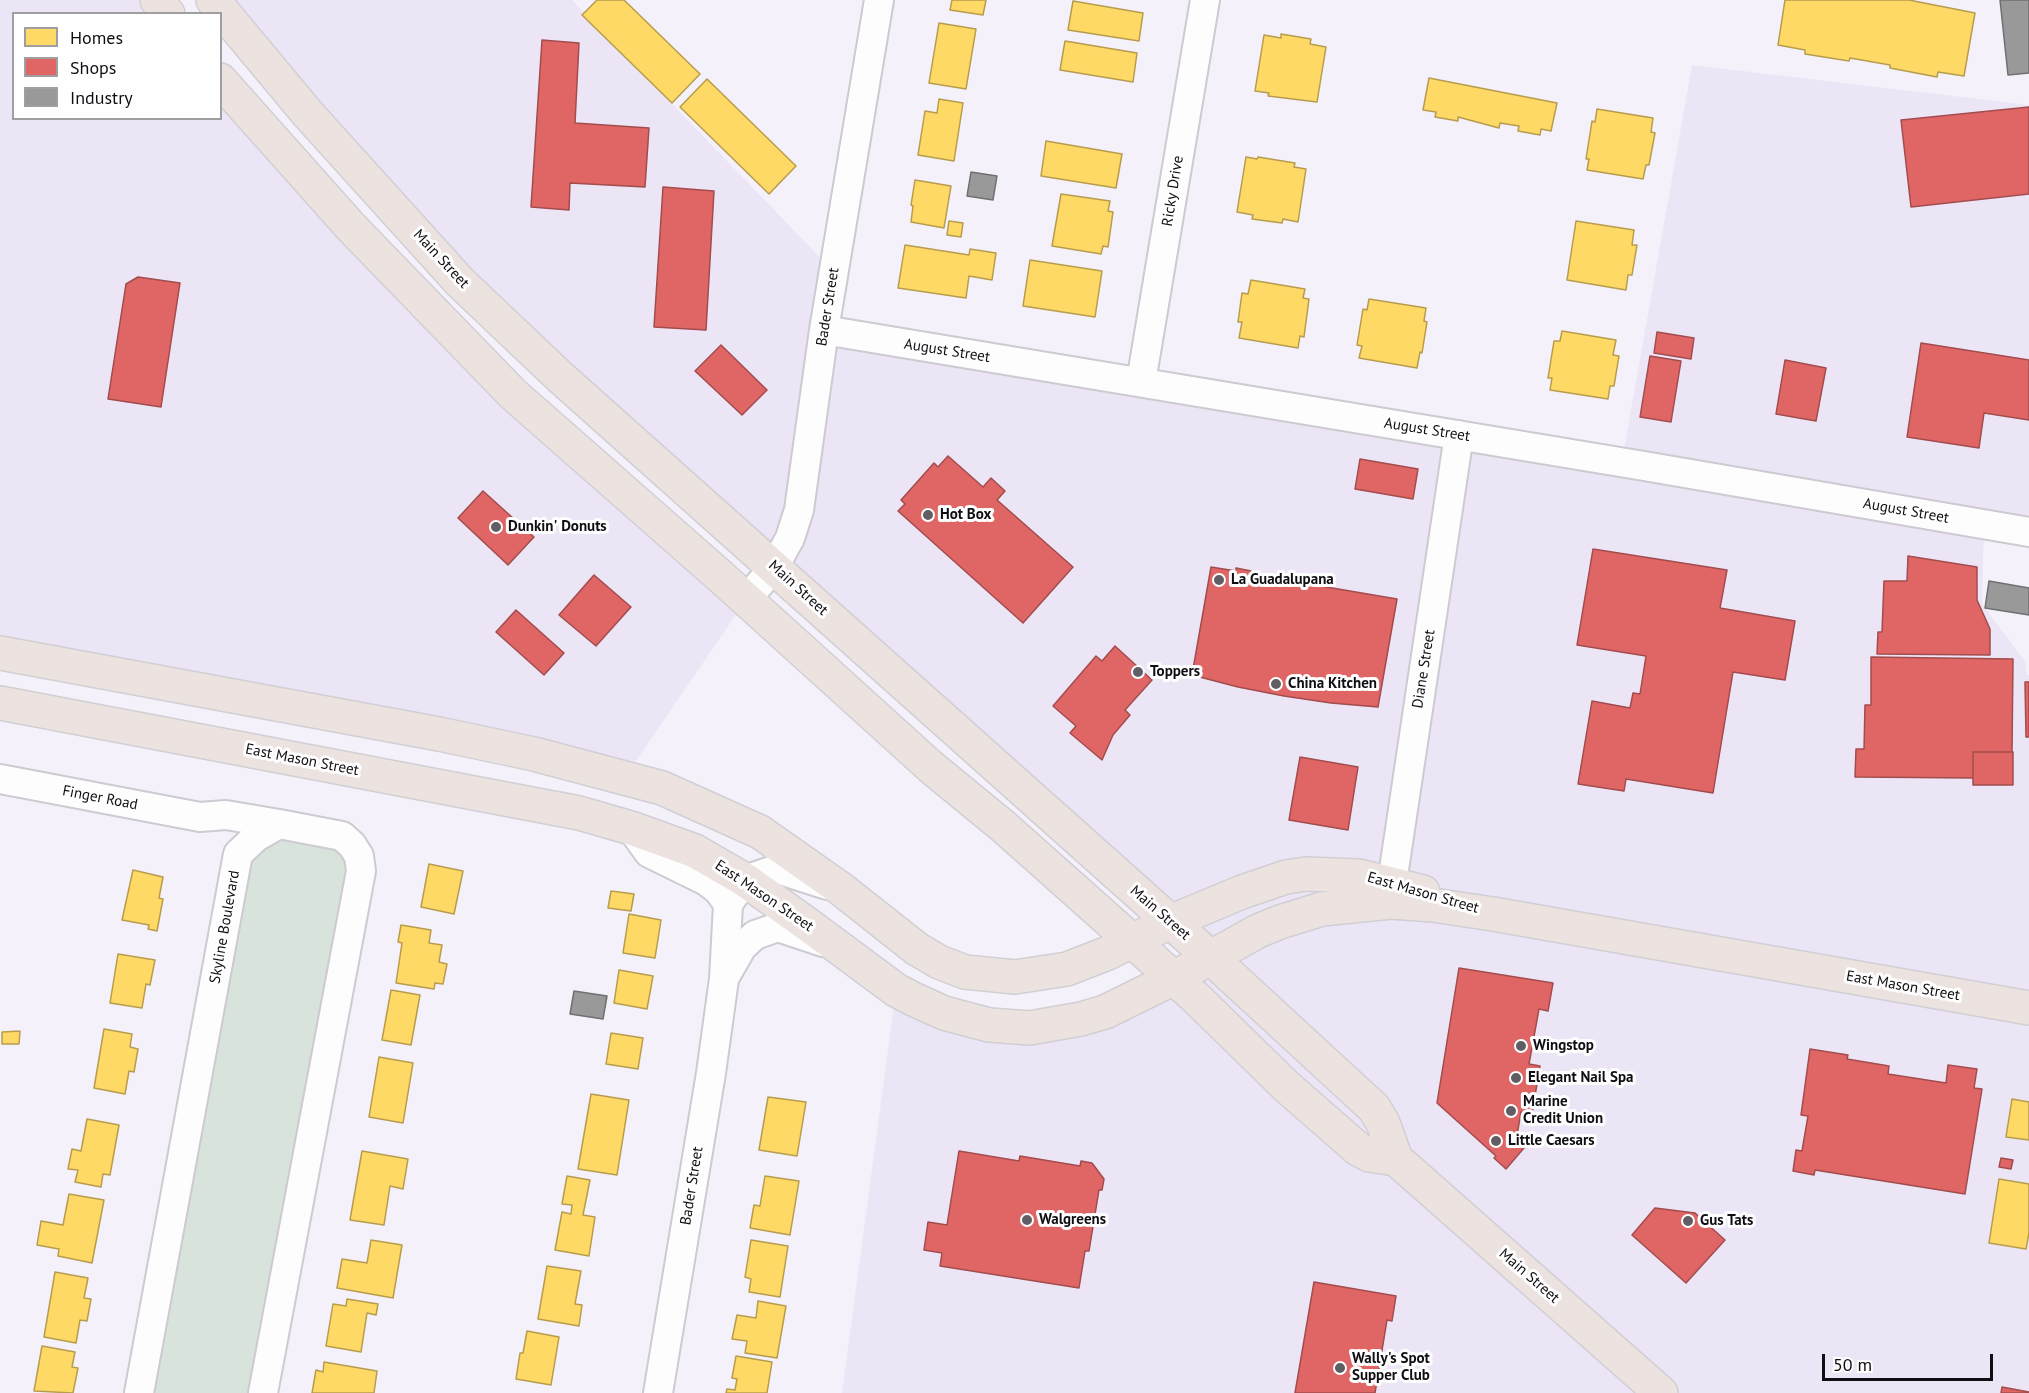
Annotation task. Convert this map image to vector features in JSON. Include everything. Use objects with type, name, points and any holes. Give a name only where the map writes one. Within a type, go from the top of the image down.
[{"type":"main road","points":[[157,0],[166,12]]},
{"type":"main road","name":"Main Street","points":[[213,0],[308,114],[460,282],[559,376],[1210,957],[1374,1108],[1383,1124],[1396,1159],[1661,1393]]},
{"type":"main road","points":[[222,82],[351,227],[513,394],[931,767],[1004,827],[1174,978],[1286,1086],[1358,1149],[1369,1155],[1396,1159]]},
{"type":"main road","name":"East Mason Street","points":[[0,653],[440,734],[534,754],[662,788],[760,832],[841,889],[917,950],[965,972],[1015,977],[1067,969],[1108,953],[1170,922],[1242,892],[1306,874],[1359,876],[1391,893],[1493,914],[2029,1008]]},
{"type":"main road","name":"East Mason Street","points":[[0,703],[579,813],[631,828],[695,851],[737,892],[836,946],[896,990],[944,1013],[971,1022],[999,1026],[1030,1028],[1081,1019],[1105,1012],[1174,978],[1258,931],[1297,916],[1391,893]]},
{"type":"street","name":"Bader Street","points":[[746,600],[774,567],[790,538],[800,510],[824,330],[879,0]]},
{"type":"street","name":"Ricky Drive","points":[[1141,382],[1205,0]]},
{"type":"street","name":"August Street","points":[[824,330],[2029,532]]},
{"type":"street","name":"Diane Street","points":[[1391,893],[1460,435]]},
{"type":"street","name":"Finger Road","points":[[0,779],[200,817]]},
{"type":"street","points":[[200,817],[226,815],[342,836],[359,856],[361,871],[263,1393]]},
{"type":"street","points":[[200,817],[220,831],[238,854]]},
{"type":"street","name":"Skyline Boulevard","points":[[140,1393],[238,854],[256,837],[279,825]]},
{"type":"street","points":[[737,892],[777,869],[841,889]]},
{"type":"street","name":"Bader Street","points":[[658,1393],[737,892]]},
{"type":"street","name":"Bader Street","points":[[724,979],[742,946],[755,935],[778,927],[836,946]]},
{"type":"shaded area","points":[[0,0],[157,0],[167,12],[12,12],[12,120],[222,120],[222,81],[248,113],[746,600],[625,777],[0,653]]},
{"type":"shaded area","points":[[213,0],[572,0],[834,272],[824,330],[1622,461],[1692,65],[2029,105],[2029,532],[1984,525],[1982,604],[2025,661],[2027,675],[2029,675],[2029,1393],[842,1393],[896,990],[1030,1028],[1209,957],[559,376]]},
{"type":"shaded area","points":[[295,836],[345,852],[348,871],[252,1393],[151,1393],[252,857],[266,842]]},
{"type":"building: Homes","points":[[597,0],[624,0],[700,74],[672,103],[582,15]]},
{"type":"building: Homes","points":[[952,0],[986,0],[983,15],[950,10]]},
{"type":"building: Homes","points":[[1785,0],[1909,0],[1975,13],[1964,76],[1938,72],[1937,77],[1850,58],[1849,61],[1805,54],[1805,50],[1778,45]]},
{"type":"building: Homes","points":[[1073,1],[1143,13],[1139,41],[1068,30]]},
{"type":"building: Homes","points":[[939,23],[976,29],[966,89],[929,83]]},
{"type":"building: Homes","points":[[1281,34],[1311,39],[1310,44],[1326,47],[1317,102],[1268,96],[1269,93],[1255,91],[1264,35],[1281,38]]},
{"type":"building: Homes","points":[[1065,41],[1137,53],[1133,82],[1060,70]]},
{"type":"building: Homes","points":[[1429,78],[1557,103],[1551,131],[1541,129],[1540,135],[1518,131],[1519,126],[1500,123],[1499,128],[1458,117],[1458,121],[1435,117],[1436,112],[1423,110]]},
{"type":"building: Homes","points":[[707,79],[796,166],[769,194],[680,107]]},
{"type":"building: Homes","points":[[939,99],[963,103],[954,161],[918,155],[925,111],[937,113]]},
{"type":"building: Homes","points":[[1597,109],[1653,118],[1651,132],[1655,133],[1649,165],[1646,165],[1643,179],[1587,170],[1589,159],[1586,159],[1592,121],[1595,122]]},
{"type":"building: Homes","points":[[1046,141],[1122,154],[1116,188],[1041,176]]},
{"type":"building: Homes","points":[[1246,157],[1295,163],[1294,167],[1306,169],[1298,222],[1283,219],[1282,223],[1252,219],[1253,215],[1237,212]]},
{"type":"building: Homes","points":[[915,180],[951,186],[944,228],[911,222]]},
{"type":"building: Homes","points":[[1061,194],[1110,201],[1108,211],[1113,212],[1108,247],[1103,246],[1101,254],[1052,246]]},
{"type":"building: Homes","points":[[949,221],[963,223],[961,237],[947,235]]},
{"type":"building: Homes","points":[[1576,221],[1634,230],[1632,245],[1637,245],[1632,275],[1628,275],[1626,290],[1567,280]]},
{"type":"building: Homes","points":[[905,245],[969,255],[970,249],[996,253],[992,280],[969,276],[966,298],[898,288]]},
{"type":"building: Homes","points":[[1030,260],[1102,271],[1095,317],[1023,306]]},
{"type":"building: Homes","points":[[1251,280],[1305,289],[1303,298],[1309,299],[1304,337],[1300,336],[1298,348],[1239,338],[1242,322],[1238,322],[1242,293],[1248,294]]},
{"type":"building: Homes","points":[[1369,299],[1426,308],[1424,321],[1427,322],[1417,368],[1359,358],[1362,346],[1357,345],[1363,309],[1367,310]]},
{"type":"building: Homes","points":[[1562,331],[1616,340],[1613,355],[1619,356],[1614,386],[1610,386],[1608,399],[1550,390],[1552,378],[1548,378],[1554,341],[1560,341]]},
{"type":"building: Homes","points":[[429,864],[463,871],[454,914],[421,907]]},
{"type":"building: Homes","points":[[133,870],[163,877],[159,898],[163,899],[157,931],[148,929],[149,925],[122,920]]},
{"type":"building: Homes","points":[[611,891],[634,894],[631,911],[608,908]]},
{"type":"building: Homes","points":[[629,914],[661,920],[655,958],[623,953]]},
{"type":"building: Homes","points":[[401,925],[431,930],[429,943],[442,945],[439,962],[447,964],[443,984],[435,983],[434,989],[396,983],[402,943],[398,942]]},
{"type":"building: Homes","points":[[118,954],[155,960],[150,985],[146,984],[142,1008],[110,1003]]},
{"type":"building: Homes","points":[[619,970],[653,976],[647,1009],[614,1003]]},
{"type":"building: Homes","points":[[391,990],[420,995],[411,1045],[382,1040]]},
{"type":"building: Homes","points":[[104,1029],[132,1034],[130,1047],[138,1049],[134,1072],[129,1071],[125,1094],[94,1088]]},
{"type":"building: Homes","points":[[20,1031],[19,1044],[2,1044],[2,1032]]},
{"type":"building: Homes","points":[[611,1033],[643,1038],[638,1069],[606,1064]]},
{"type":"building: Homes","points":[[379,1057],[413,1063],[403,1123],[369,1117]]},
{"type":"building: Homes","points":[[591,1094],[629,1100],[617,1175],[578,1169]]},
{"type":"building: Homes","points":[[768,1097],[806,1102],[797,1156],[759,1150]]},
{"type":"building: Homes","points":[[2012,1099],[2029,1102],[2029,1140],[2006,1137]]},
{"type":"building: Homes","points":[[87,1119],[119,1125],[110,1175],[103,1174],[101,1187],[75,1182],[78,1170],[68,1169],[72,1149],[81,1151]]},
{"type":"building: Homes","points":[[362,1151],[408,1159],[403,1189],[390,1186],[384,1225],[350,1220]]},
{"type":"building: Homes","points":[[567,1176],[590,1180],[583,1215],[595,1217],[589,1256],[555,1250],[562,1212],[571,1214],[572,1205],[562,1204]]},
{"type":"building: Homes","points":[[765,1176],[799,1181],[790,1235],[750,1228],[754,1205],[760,1206]]},
{"type":"building: Homes","points":[[1999,1179],[2029,1184],[2029,1233],[2026,1249],[1989,1243]]},
{"type":"building: Homes","points":[[69,1194],[104,1200],[92,1263],[58,1256],[59,1249],[37,1245],[41,1221],[63,1225]]},
{"type":"building: Homes","points":[[371,1240],[402,1245],[393,1298],[337,1288],[342,1259],[367,1263]]},
{"type":"building: Homes","points":[[751,1240],[788,1246],[780,1297],[749,1292],[751,1279],[745,1277]]},
{"type":"building: Homes","points":[[547,1266],[581,1271],[575,1304],[582,1305],[579,1326],[538,1319]]},
{"type":"building: Homes","points":[[55,1272],[88,1278],[84,1298],[91,1299],[87,1321],[80,1320],[76,1343],[44,1337]]},
{"type":"building: Homes","points":[[347,1299],[378,1304],[376,1315],[367,1313],[361,1352],[326,1346],[333,1304],[346,1306]]},
{"type":"building: Homes","points":[[758,1301],[786,1306],[777,1358],[745,1353],[747,1341],[732,1339],[737,1315],[756,1318]]},
{"type":"building: Homes","points":[[527,1331],[559,1337],[551,1385],[516,1379],[520,1353],[523,1353]]},
{"type":"building: Homes","points":[[42,1346],[75,1352],[72,1367],[78,1368],[73,1393],[34,1391]]},
{"type":"building: Homes","points":[[736,1356],[772,1362],[767,1393],[726,1393],[727,1389],[735,1390],[737,1379],[732,1378]]},
{"type":"building: Homes","points":[[324,1362],[377,1371],[374,1393],[312,1393],[316,1370],[323,1372]]},
{"type":"building: Shops","points":[[542,40],[579,43],[575,123],[649,128],[645,187],[570,183],[569,210],[531,207]]},
{"type":"building: Shops","points":[[2029,107],[2029,194],[1911,207],[1901,120]]},
{"type":"building: Shops","points":[[663,187],[714,191],[706,330],[654,327]]},
{"type":"building: Shops","points":[[138,277],[180,283],[161,407],[108,399],[126,284]]},
{"type":"building: Shops","points":[[1657,332],[1694,338],[1691,359],[1654,353]]},
{"type":"building: Shops","points":[[1921,343],[2029,360],[2029,420],[1984,413],[1979,448],[1907,437]]},
{"type":"building: Shops","points":[[721,345],[767,390],[742,415],[695,371]]},
{"type":"building: Shops","points":[[1650,356],[1681,361],[1671,422],[1640,417]]},
{"type":"building: Shops","points":[[1785,360],[1826,368],[1816,421],[1776,414]]},
{"type":"building: Shops","points":[[948,456],[983,487],[991,478],[1005,491],[997,500],[1073,567],[1023,623],[898,511],[905,504],[901,500],[934,463],[938,467]]},
{"type":"building: Shops","points":[[1360,459],[1418,469],[1413,499],[1355,489]]},
{"type":"building: Shops","name":"Dunkin' Donuts","points":[[483,491],[534,537],[508,565],[458,518]]},
{"type":"building: Shops","points":[[1593,549],[1727,570],[1720,608],[1795,621],[1785,680],[1733,672],[1713,793],[1626,779],[1624,791],[1578,784],[1592,701],[1630,708],[1633,693],[1640,694],[1646,656],[1577,645]]},
{"type":"building: Shops","points":[[1908,556],[1977,567],[1977,600],[1990,629],[1990,655],[1877,654],[1878,632],[1882,632],[1884,581],[1907,581]]},
{"type":"building: Shops","points":[[1211,567],[1236,571],[1236,568],[1251,571],[1250,574],[1397,599],[1378,707],[1284,696],[1192,675]]},
{"type":"building: Shops","points":[[594,575],[631,607],[596,646],[559,615]]},
{"type":"building: Shops","points":[[516,610],[564,653],[544,675],[496,632]]},
{"type":"building: Shops","points":[[1115,646],[1152,680],[1125,710],[1130,715],[1113,735],[1102,760],[1070,733],[1076,726],[1053,706],[1096,656],[1102,661]]},
{"type":"building: Shops","points":[[1871,657],[2013,659],[2012,752],[1973,752],[1973,778],[1855,777],[1856,749],[1864,749],[1865,705],[1871,705]]},
{"type":"building: Shops","points":[[2025,682],[2029,682],[2029,737],[2026,737]]},
{"type":"building: Shops","points":[[1973,752],[2013,752],[2013,785],[1973,785]]},
{"type":"building: Shops","points":[[1300,757],[1358,767],[1348,830],[1289,820]]},
{"type":"building: Shops","points":[[1459,968],[1553,983],[1548,1011],[1539,1009],[1529,1064],[1540,1066],[1532,1114],[1521,1112],[1516,1141],[1524,1148],[1506,1169],[1494,1158],[1496,1156],[1437,1103]]},
{"type":"building: Shops","points":[[1810,1049],[1848,1055],[1847,1059],[1889,1066],[1888,1074],[1946,1083],[1948,1065],[1977,1069],[1974,1088],[1982,1089],[1965,1194],[1815,1170],[1814,1175],[1793,1171],[1796,1150],[1802,1151],[1808,1116],[1801,1115]]},
{"type":"building: Shops","name":"Walgreens","points":[[959,1151],[1019,1161],[1020,1156],[1080,1166],[1081,1161],[1092,1163],[1104,1179],[1102,1190],[1099,1190],[1089,1251],[1085,1251],[1079,1288],[940,1266],[942,1253],[924,1250],[928,1222],[947,1225]]},
{"type":"building: Shops","points":[[2001,1158],[2013,1160],[2011,1169],[1999,1167]]},
{"type":"building: Shops","points":[[1655,1208],[1695,1213],[1725,1240],[1686,1283],[1632,1235]]},
{"type":"building: Shops","points":[[1314,1282],[1396,1296],[1392,1321],[1387,1320],[1375,1393],[1295,1393]]},
{"type":"building: Shops","points":[[2002,1387],[2029,1392],[2029,1393],[2001,1393]]},
{"type":"building: Industry","points":[[2000,0],[2029,0],[2029,73],[2008,75]]},
{"type":"building: Industry","points":[[971,172],[997,176],[993,200],[967,196]]},
{"type":"building: Industry","points":[[1989,581],[2029,588],[2029,615],[1985,608]]},
{"type":"building: Industry","points":[[574,991],[607,996],[603,1019],[570,1014]]},
{"type":"place","name":"Hot Box","points":[[928,515]]},
{"type":"place","name":"Dunkin' Donuts","points":[[496,527]]},
{"type":"place","name":"La Guadalupana","points":[[1219,580]]},
{"type":"place","name":"Toppers","points":[[1138,672]]},
{"type":"place","name":"China Kitchen","points":[[1276,684]]},
{"type":"place","name":"Wingstop","points":[[1521,1046]]},
{"type":"place","name":"Elegant Nail Spa","points":[[1516,1078]]},
{"type":"place","name":"Marine Credit Union","points":[[1511,1111]]},
{"type":"place","name":"Little Caesars","points":[[1496,1141]]},
{"type":"place","name":"Walgreens","points":[[1027,1220]]},
{"type":"place","name":"Gus Tats","points":[[1688,1221]]},
{"type":"place","name":"Wally's Spot Supper Club","points":[[1340,1368]]}]
